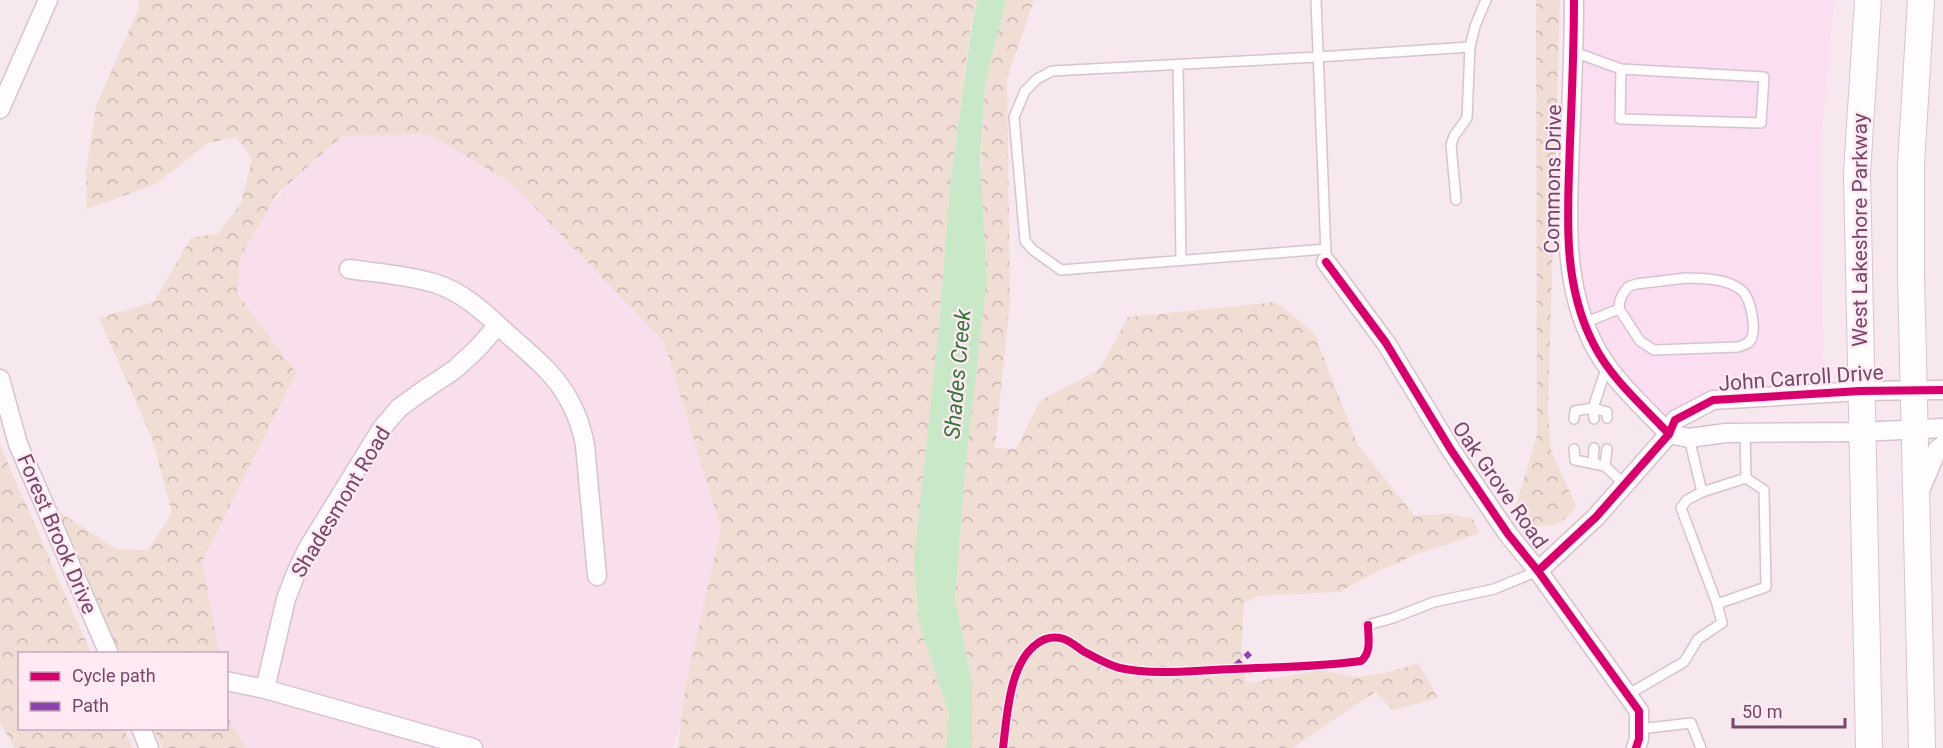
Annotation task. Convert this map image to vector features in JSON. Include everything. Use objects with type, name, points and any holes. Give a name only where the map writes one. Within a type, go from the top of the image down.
[{"type":"main road","name":"West Lakeshore Parkway","points":[[1868,0],[1857,173],[1869,748]]},
{"type":"main road","points":[[1921,0],[1911,164],[1922,748]]},
{"type":"street","points":[[0,109],[7,71],[48,0]]},
{"type":"street","name":"Commons Drive","points":[[1574,0],[1568,214],[1570,270],[1584,323],[1593,345],[1607,366],[1669,434]]},
{"type":"street","name":"Oak Grove Road","points":[[1326,256],[1386,343],[1451,450],[1508,534],[1538,571],[1596,517],[1669,434]]},
{"type":"street","points":[[349,268],[436,284],[467,299],[481,309],[552,375],[570,402],[585,445],[597,576]]},
{"type":"street","name":"Shadesmont Road","points":[[265,689],[286,599],[296,573],[308,548],[382,428],[399,408],[477,349],[498,325]]},
{"type":"street","name":"Forest Brook Drive","points":[[0,379],[18,444],[108,652]]},
{"type":"street","name":"John Carroll Drive","points":[[1669,434],[1674,420],[1713,400],[1860,391],[1943,390]]},
{"type":"street","points":[[1669,434],[1689,438],[1726,432],[1861,432],[1943,428]]},
{"type":"street","points":[[1916,504],[1937,450],[1943,445]]},
{"type":"street","points":[[1538,571],[1639,711],[1636,748]]},
{"type":"street","points":[[228,681],[265,689],[473,748]]},
{"type":"street","points":[[141,730],[148,748]]},
{"type":"lane","points":[[1316,0],[1318,57],[1326,256],[1181,260],[1061,270],[1024,241],[1014,117],[1024,91],[1037,79],[1052,71],[1318,57],[1470,47]]},
{"type":"lane","points":[[1456,200],[1451,145],[1454,136],[1467,118],[1470,47],[1475,26],[1486,0]]},
{"type":"lane","points":[[1574,52],[1621,69],[1764,76],[1761,123],[1620,119],[1621,69]]},
{"type":"lane","points":[[1178,64],[1181,260]]},
{"type":"lane","points":[[1686,278],[1725,281],[1742,290],[1748,298],[1752,318],[1752,337],[1747,344],[1738,347],[1654,350],[1640,341],[1619,309],[1623,294],[1628,287],[1636,284],[1686,278]]},
{"type":"lane","points":[[1584,323],[1619,309]]},
{"type":"lane","points":[[1594,419],[1593,408],[1607,366]]},
{"type":"lane","points":[[1574,419],[1575,411],[1593,408],[1607,412],[1607,418]]},
{"type":"lane","points":[[1745,432],[1746,478]]},
{"type":"lane","points":[[1689,438],[1702,492]]},
{"type":"lane","points":[[1593,448],[1593,464]]},
{"type":"lane","points":[[1574,449],[1575,460],[1605,466],[1624,484]]},
{"type":"lane","points":[[1605,466],[1606,449]]},
{"type":"lane","points":[[1627,695],[1684,662],[1698,639],[1722,622],[1682,508],[1687,500],[1702,492],[1746,478]]},
{"type":"lane","points":[[1717,604],[1766,587],[1764,490],[1746,478]]},
{"type":"lane","points":[[1368,625],[1434,602],[1494,589],[1538,571]]},
{"type":"lane","points":[[1639,729],[1691,723],[1701,748]]},
{"type":"shaded area","points":[[1574,0],[1834,0],[1820,152],[1824,393],[1713,400],[1669,434],[1611,372],[1575,295]]},
{"type":"shaded area","points":[[365,97],[556,165],[708,337],[751,550],[672,748],[246,748],[228,717],[228,652],[193,652],[163,589],[214,271]]},
{"type":"green space","points":[[139,0],[977,0],[971,25],[951,177],[919,624],[949,714],[946,748],[678,748],[686,683],[721,529],[664,342],[510,182],[428,134],[342,136],[277,194],[241,255],[237,293],[296,373],[202,561],[219,652],[117,652],[55,509],[116,549],[148,550],[172,513],[152,438],[99,318],[154,302],[191,238],[219,233],[241,203],[252,159],[236,137],[208,143],[156,184],[87,209],[86,170],[96,106],[139,8]]},
{"type":"green space","points":[[1006,0],[1034,0],[1007,78],[1010,301],[995,448],[1016,449],[1040,401],[1100,369],[1128,317],[1276,302],[1314,333],[1358,445],[1414,515],[1451,514],[1473,519],[1480,533],[1420,553],[1374,573],[1340,592],[1258,596],[1244,603],[1241,651],[1247,683],[1322,670],[1356,677],[1389,672],[1418,663],[1438,698],[1393,710],[1375,692],[1292,748],[972,748],[972,683],[955,599],[965,471],[985,83]]},
{"type":"green space","points":[[1536,0],[1560,0],[1548,411],[1551,450],[1576,506],[1566,518],[1549,526],[1527,524],[1515,508],[1537,435]]},
{"type":"green space","points":[[0,445],[91,652],[18,652],[18,730],[124,730],[133,748],[15,748],[0,723]]},
{"type":"green space","points":[[228,717],[246,748],[162,748],[154,730],[228,730]]},
{"type":"water","name":"Shades Creek","points":[[977,0],[1006,0],[985,83],[980,163],[987,278],[965,471],[955,599],[972,683],[972,748],[946,748],[949,714],[919,624],[914,560],[938,336],[951,177]]},
{"type":"marked path","points":[[1232,669],[1250,653]]},
{"type":"cycle path","points":[[1574,0],[1568,219],[1571,270],[1576,295],[1593,343],[1608,368],[1669,434]]},
{"type":"cycle path","points":[[1326,262],[1386,343],[1451,450],[1508,534],[1538,571],[1639,711],[1639,739],[1636,748]]},
{"type":"cycle path","points":[[1538,571],[1596,517],[1669,434],[1675,420],[1713,400],[1860,391],[1943,390]]},
{"type":"cycle path","points":[[1003,748],[1008,706],[1015,676],[1028,652],[1047,639],[1064,639],[1096,658],[1120,668],[1148,672],[1177,672],[1313,666],[1361,661],[1368,649],[1368,625]]}]
